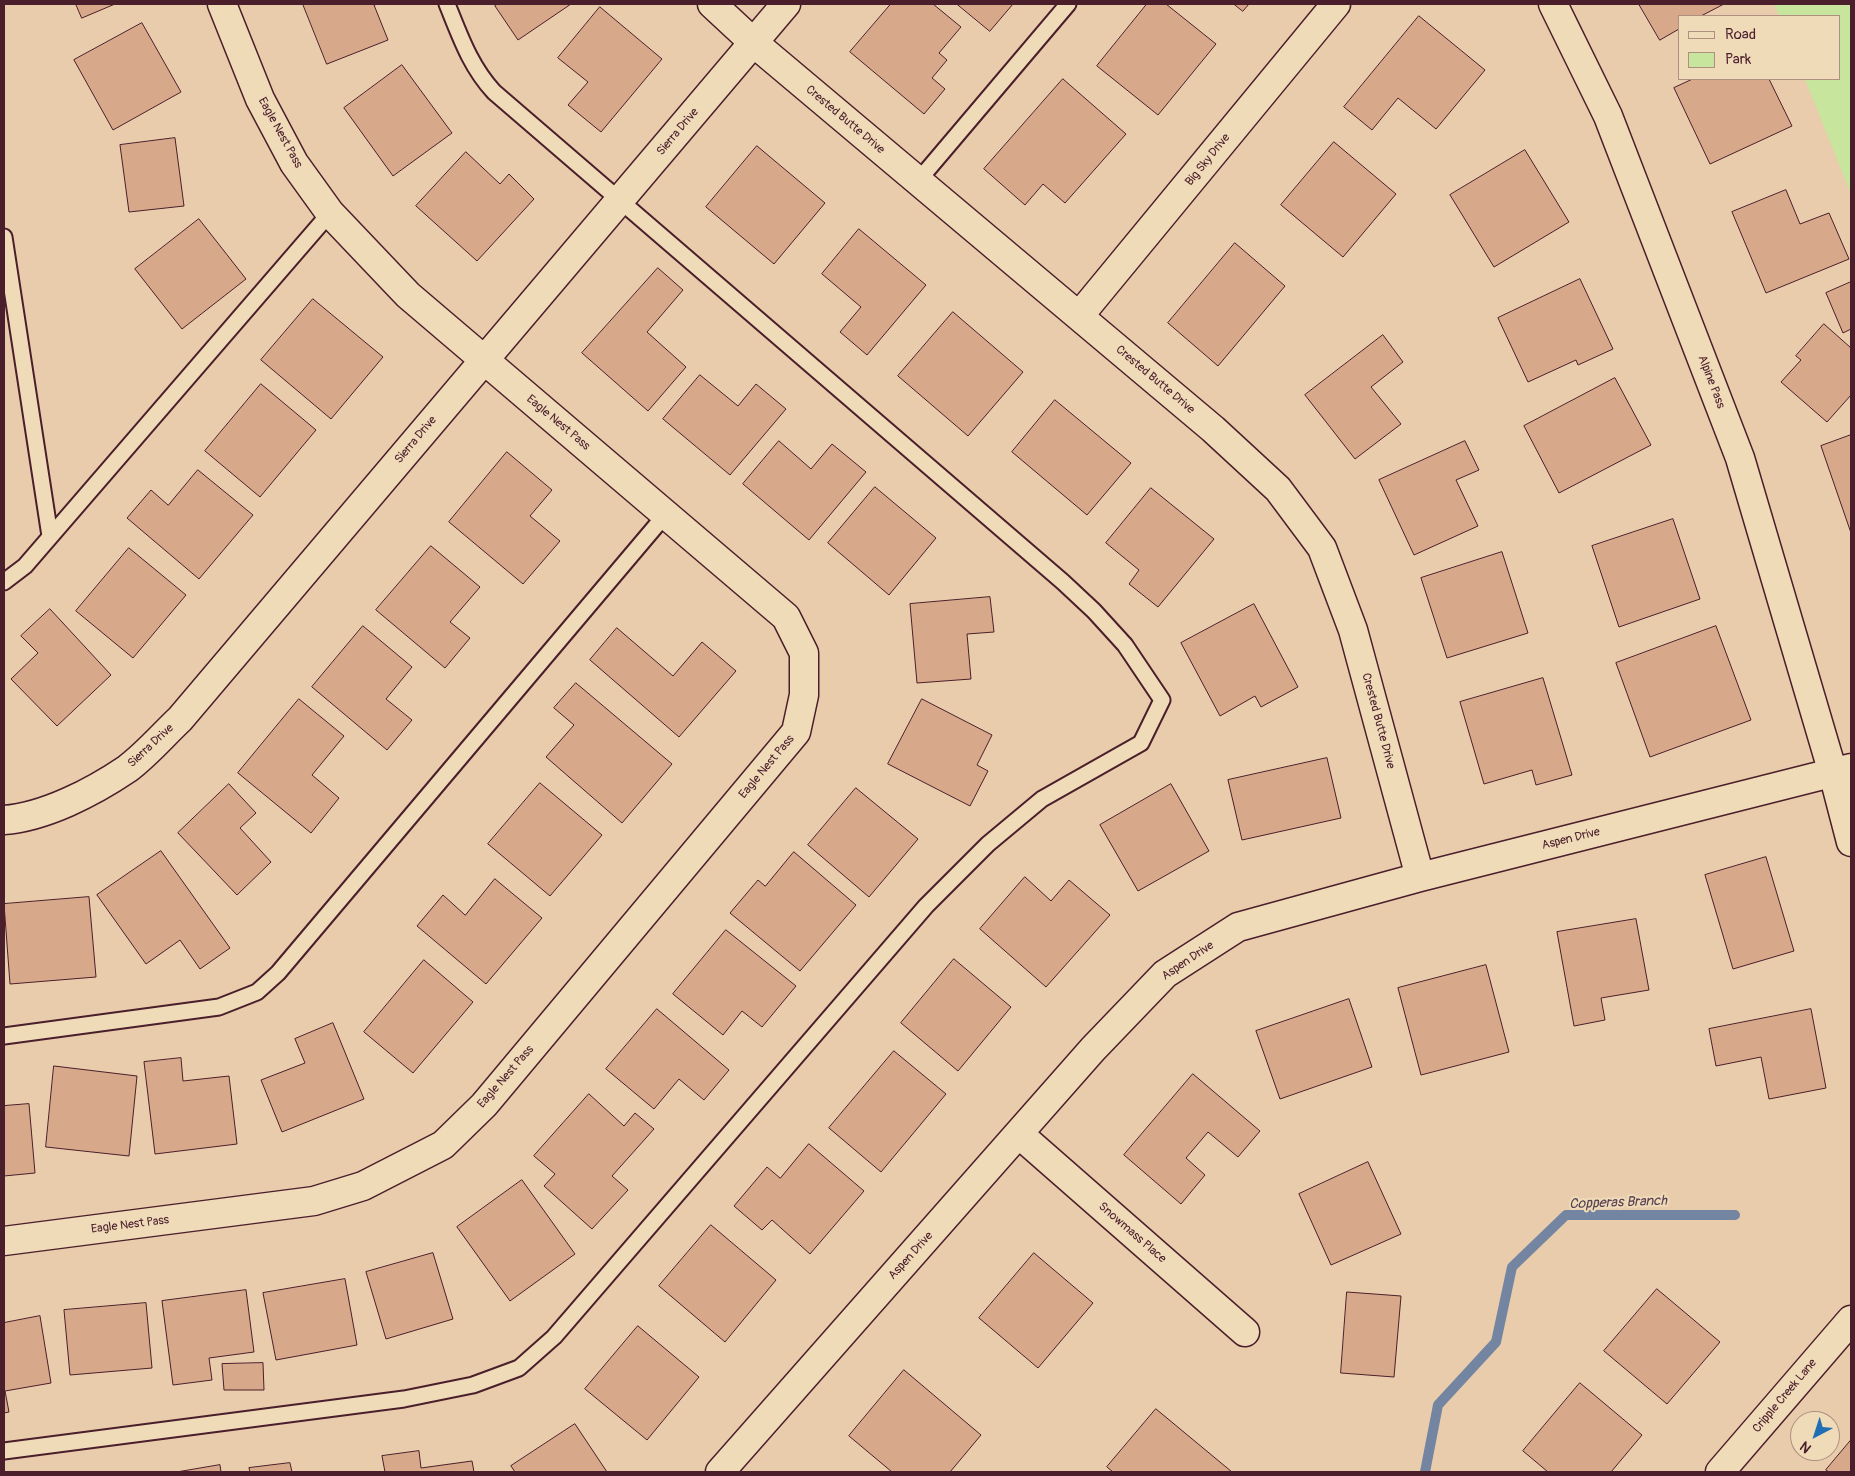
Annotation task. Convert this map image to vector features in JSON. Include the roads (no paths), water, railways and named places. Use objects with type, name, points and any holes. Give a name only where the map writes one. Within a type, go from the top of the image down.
[{"type":"street","name":"Eagle Nest Pass","points":[[4,1241],[314,1201],[363,1186],[443,1145],[484,1105],[796,732],[804,695],[804,653],[786,617],[483,361],[408,295],[330,214],[294,163],[260,99],[222,4]]},
{"type":"street","name":"Crested Butte Drive","points":[[712,4],[754,43],[1213,429],[1278,489],[1322,548],[1353,630],[1420,877]]},
{"type":"street","name":"Sierra Drive","points":[[4,820],[15,819],[71,801],[128,768],[180,719],[786,4]]},
{"type":"street","name":"Big Sky Drive","points":[[1079,316],[1336,4]]},
{"type":"street","name":"Alpine Pass","points":[[1553,4],[1608,116],[1740,458],[1842,770]]},
{"type":"street","points":[[1842,770],[1851,842]]},
{"type":"street","name":"Aspen Drive","points":[[728,1469],[1093,1049],[1165,974],[1238,927],[1420,877],[1842,770]]},
{"type":"street","name":"Snowmass Place","points":[[1019,1134],[1245,1332]]},
{"type":"street","name":"Cripple Creek Lane","points":[[1720,1472],[1851,1320]]},
{"type":"lane","points":[[4,1451],[404,1399],[473,1385],[519,1368],[554,1337],[920,914],[981,851],[1042,798],[1141,743],[1162,700],[1125,645],[1094,611],[620,199],[494,92],[480,76],[468,57],[447,4]]},
{"type":"lane","points":[[918,181],[1068,4]]},
{"type":"lane","points":[[4,582],[25,566],[330,214]]},
{"type":"lane","points":[[4,237],[50,536]]},
{"type":"lane","points":[[4,1036],[219,1007],[258,992],[278,972],[666,514]]},
{"type":"waterway","name":"Copperas Branch","points":[[1425,1472],[1438,1405],[1496,1342],[1512,1267],[1566,1215],[1735,1215]]}]
